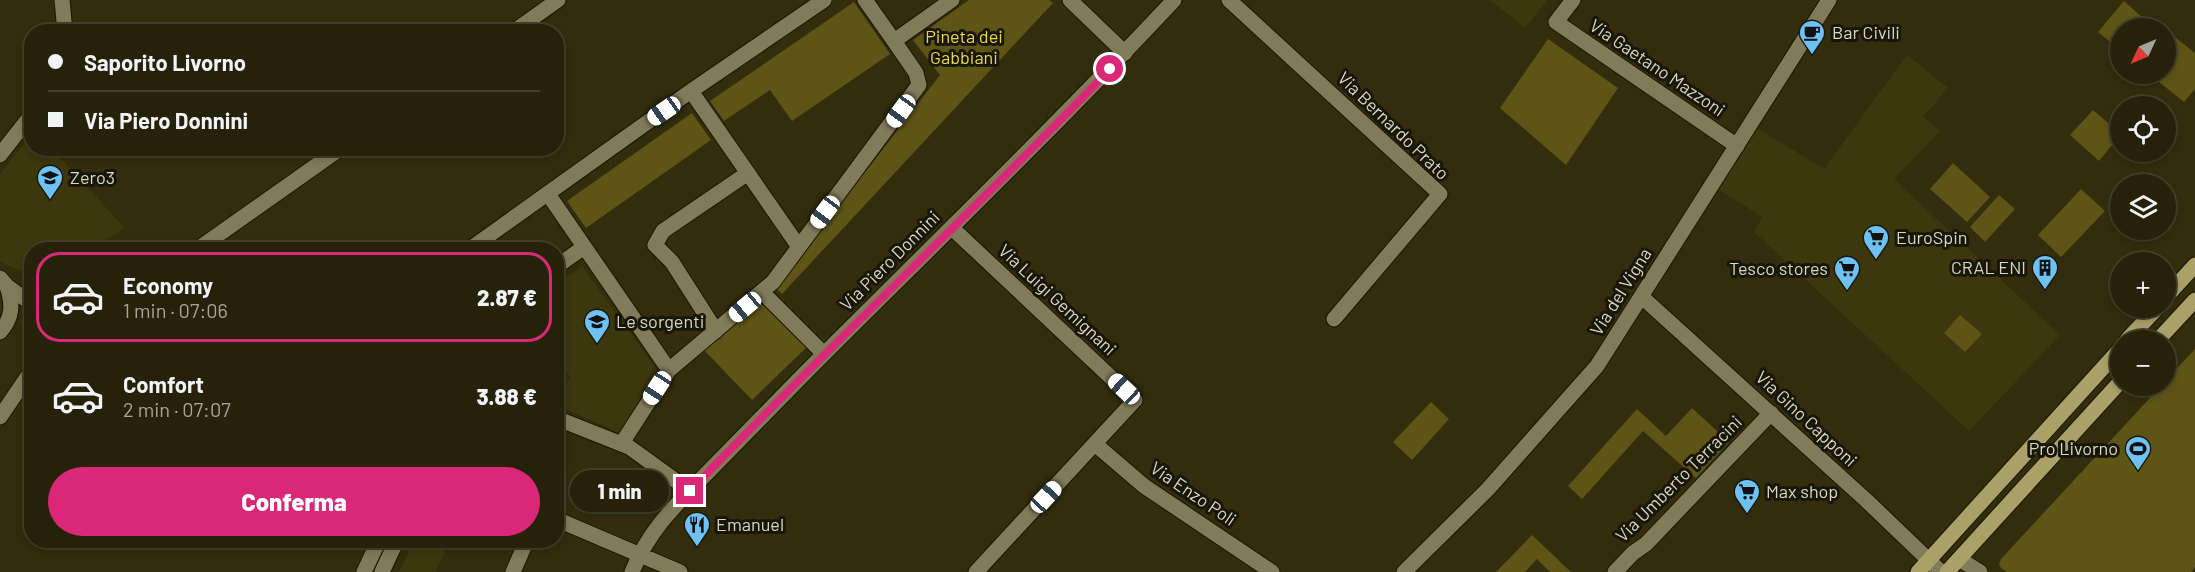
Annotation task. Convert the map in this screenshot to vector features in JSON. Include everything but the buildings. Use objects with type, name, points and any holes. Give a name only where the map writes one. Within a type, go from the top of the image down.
[{"type":"main road","points":[[2176,286],[2195,265]]},
{"type":"main road","points":[[2167,330],[2195,300]]},
{"type":"main road","points":[[2136,330],[2148,318]]},
{"type":"main road","points":[[1918,572],[2110,360]]},
{"type":"main road","points":[[1947,572],[2110,393]]},
{"type":"street","points":[[62,0],[64,24]]},
{"type":"street","points":[[524,24],[558,0]]},
{"type":"street","points":[[480,242],[691,91],[825,0]]},
{"type":"street","points":[[622,443],[669,370],[773,282],[919,85],[916,73],[865,0]]},
{"type":"street","points":[[894,41],[952,0]]},
{"type":"street","points":[[1070,0],[1125,53]]},
{"type":"street","name":"Via Piero Donnini","points":[[632,572],[639,555],[655,529],[690,491],[1125,53],[1174,0]]},
{"type":"street","name":"Via Bernardo Prato","points":[[1229,0],[1440,194],[1335,319]]},
{"type":"street","name":"Via Gaetano Mazzoni","points":[[1573,0],[1556,22],[1737,146]]},
{"type":"street","name":"Via del Vigna","points":[[1404,572],[1488,489],[1597,366],[1829,0]]},
{"type":"street","points":[[691,91],[799,247]]},
{"type":"street","points":[[0,155],[24,124]]},
{"type":"street","points":[[208,242],[330,156]]},
{"type":"street","points":[[716,330],[672,262],[655,245],[663,231],[748,173]]},
{"type":"street","points":[[548,194],[669,370]]},
{"type":"street","name":"Via Luigi Gemignani","points":[[952,228],[1135,400],[1095,444]]},
{"type":"street","points":[[564,261],[584,247]]},
{"type":"street","points":[[3,282],[24,298]]},
{"type":"street","points":[[3,282],[11,301],[10,320]]},
{"type":"street","points":[[762,292],[824,354]]},
{"type":"street","name":"Via Gino Capponi","points":[[1642,297],[1771,413],[1941,572]]},
{"type":"street","points":[[0,332],[10,320],[24,313]]},
{"type":"street","points":[[0,417],[24,382]]},
{"type":"street","name":"Via Umberto Terracini","points":[[1615,572],[1633,553],[1646,544],[1771,413]]},
{"type":"street","points":[[564,421],[622,443],[638,452],[690,491]]},
{"type":"street","points":[[976,572],[1095,444]]},
{"type":"street","name":"Via Enzo Poli","points":[[1095,444],[1144,486],[1272,572]]},
{"type":"street","points":[[564,522],[680,572]]},
{"type":"street","points":[[364,572],[375,548]]},
{"type":"street","points":[[382,572],[393,548]]},
{"type":"street","points":[[513,572],[524,548]]},
{"type":"street","points":[[1959,559],[1980,572]]},
{"type":"shaded area","points":[[1490,0],[1547,0],[1525,28]]},
{"type":"shaded area","points":[[1907,55],[1948,88],[1923,117],[1940,131],[1894,179],[2060,335],[1969,431],[1754,232],[1762,217],[1718,189],[1757,128],[1824,169]]},
{"type":"shaded area","name":"Zero3","points":[[24,144],[24,156],[58,156],[125,228],[104,242],[24,242],[24,272],[0,262],[0,174]]},
{"type":"shaded area","name":"Le sorgenti","points":[[582,266],[657,370],[620,433],[564,409],[564,391],[570,376],[564,370],[564,279]]},
{"type":"shaded area","points":[[410,548],[447,548],[435,572],[399,572]]},
{"type":"green space","name":"Pineta dei Gabbiani","points":[[969,0],[1049,0],[1053,3],[782,294],[776,288],[940,75],[913,40]]},
{"type":"green space","points":[[2124,1],[2143,18],[2110,18],[2110,42],[2098,32]]},
{"type":"green space","points":[[854,2],[890,54],[792,121],[770,90],[724,121],[710,101]]},
{"type":"green space","points":[[2176,38],[2195,53],[2195,89],[2184,102],[2162,84],[2176,84]]},
{"type":"green space","points":[[1548,39],[1618,88],[1566,165],[1500,108]]},
{"type":"green space","points":[[2093,110],[2110,125],[2110,148],[2099,161],[2070,135]]},
{"type":"green space","points":[[692,113],[711,140],[586,228],[567,201]]},
{"type":"green space","points":[[1953,163],[1990,197],[1967,222],[1930,189]]},
{"type":"green space","points":[[2081,189],[2105,211],[2061,257],[2038,235]]},
{"type":"green space","points":[[1999,195],[2015,209],[1985,242],[1970,227]]},
{"type":"green space","points":[[764,304],[808,346],[752,400],[703,349],[755,307]]},
{"type":"green space","points":[[1960,315],[1982,334],[1965,352],[1944,333]]},
{"type":"green space","name":"Pro Livorno","points":[[2195,349],[2195,567],[2191,572],[2007,572],[2001,568],[1999,564],[2001,559],[2152,396],[2176,396],[2176,369]]},
{"type":"green space","points":[[1431,402],[1449,419],[1412,460],[1393,442]]},
{"type":"green space","points":[[1692,408],[1729,442],[1696,478],[1643,431],[1582,499],[1568,486],[1637,409],[1666,436]]},
{"type":"green space","points":[[1532,535],[1571,572],[1550,572],[1537,559],[1525,572],[1496,572]]},
{"type":"place","name":"Bar Civili","points":[[1812,56]]},
{"type":"place","name":"Zero3","points":[[50,201]]},
{"type":"place","name":"EuroSpin","points":[[1876,261]]},
{"type":"place","name":"CRAL ENI","points":[[2045,291]]},
{"type":"place","name":"Tesco stores","points":[[1847,292]]},
{"type":"place","name":"Le sorgenti","points":[[597,345]]},
{"type":"place","name":"Pro Livorno","points":[[2138,472]]},
{"type":"place","name":"Max shop","points":[[1747,515]]},
{"type":"place","name":"Emanuel","points":[[697,548]]},
{"type":"route","points":[[690,491],[1110,69]]}]
